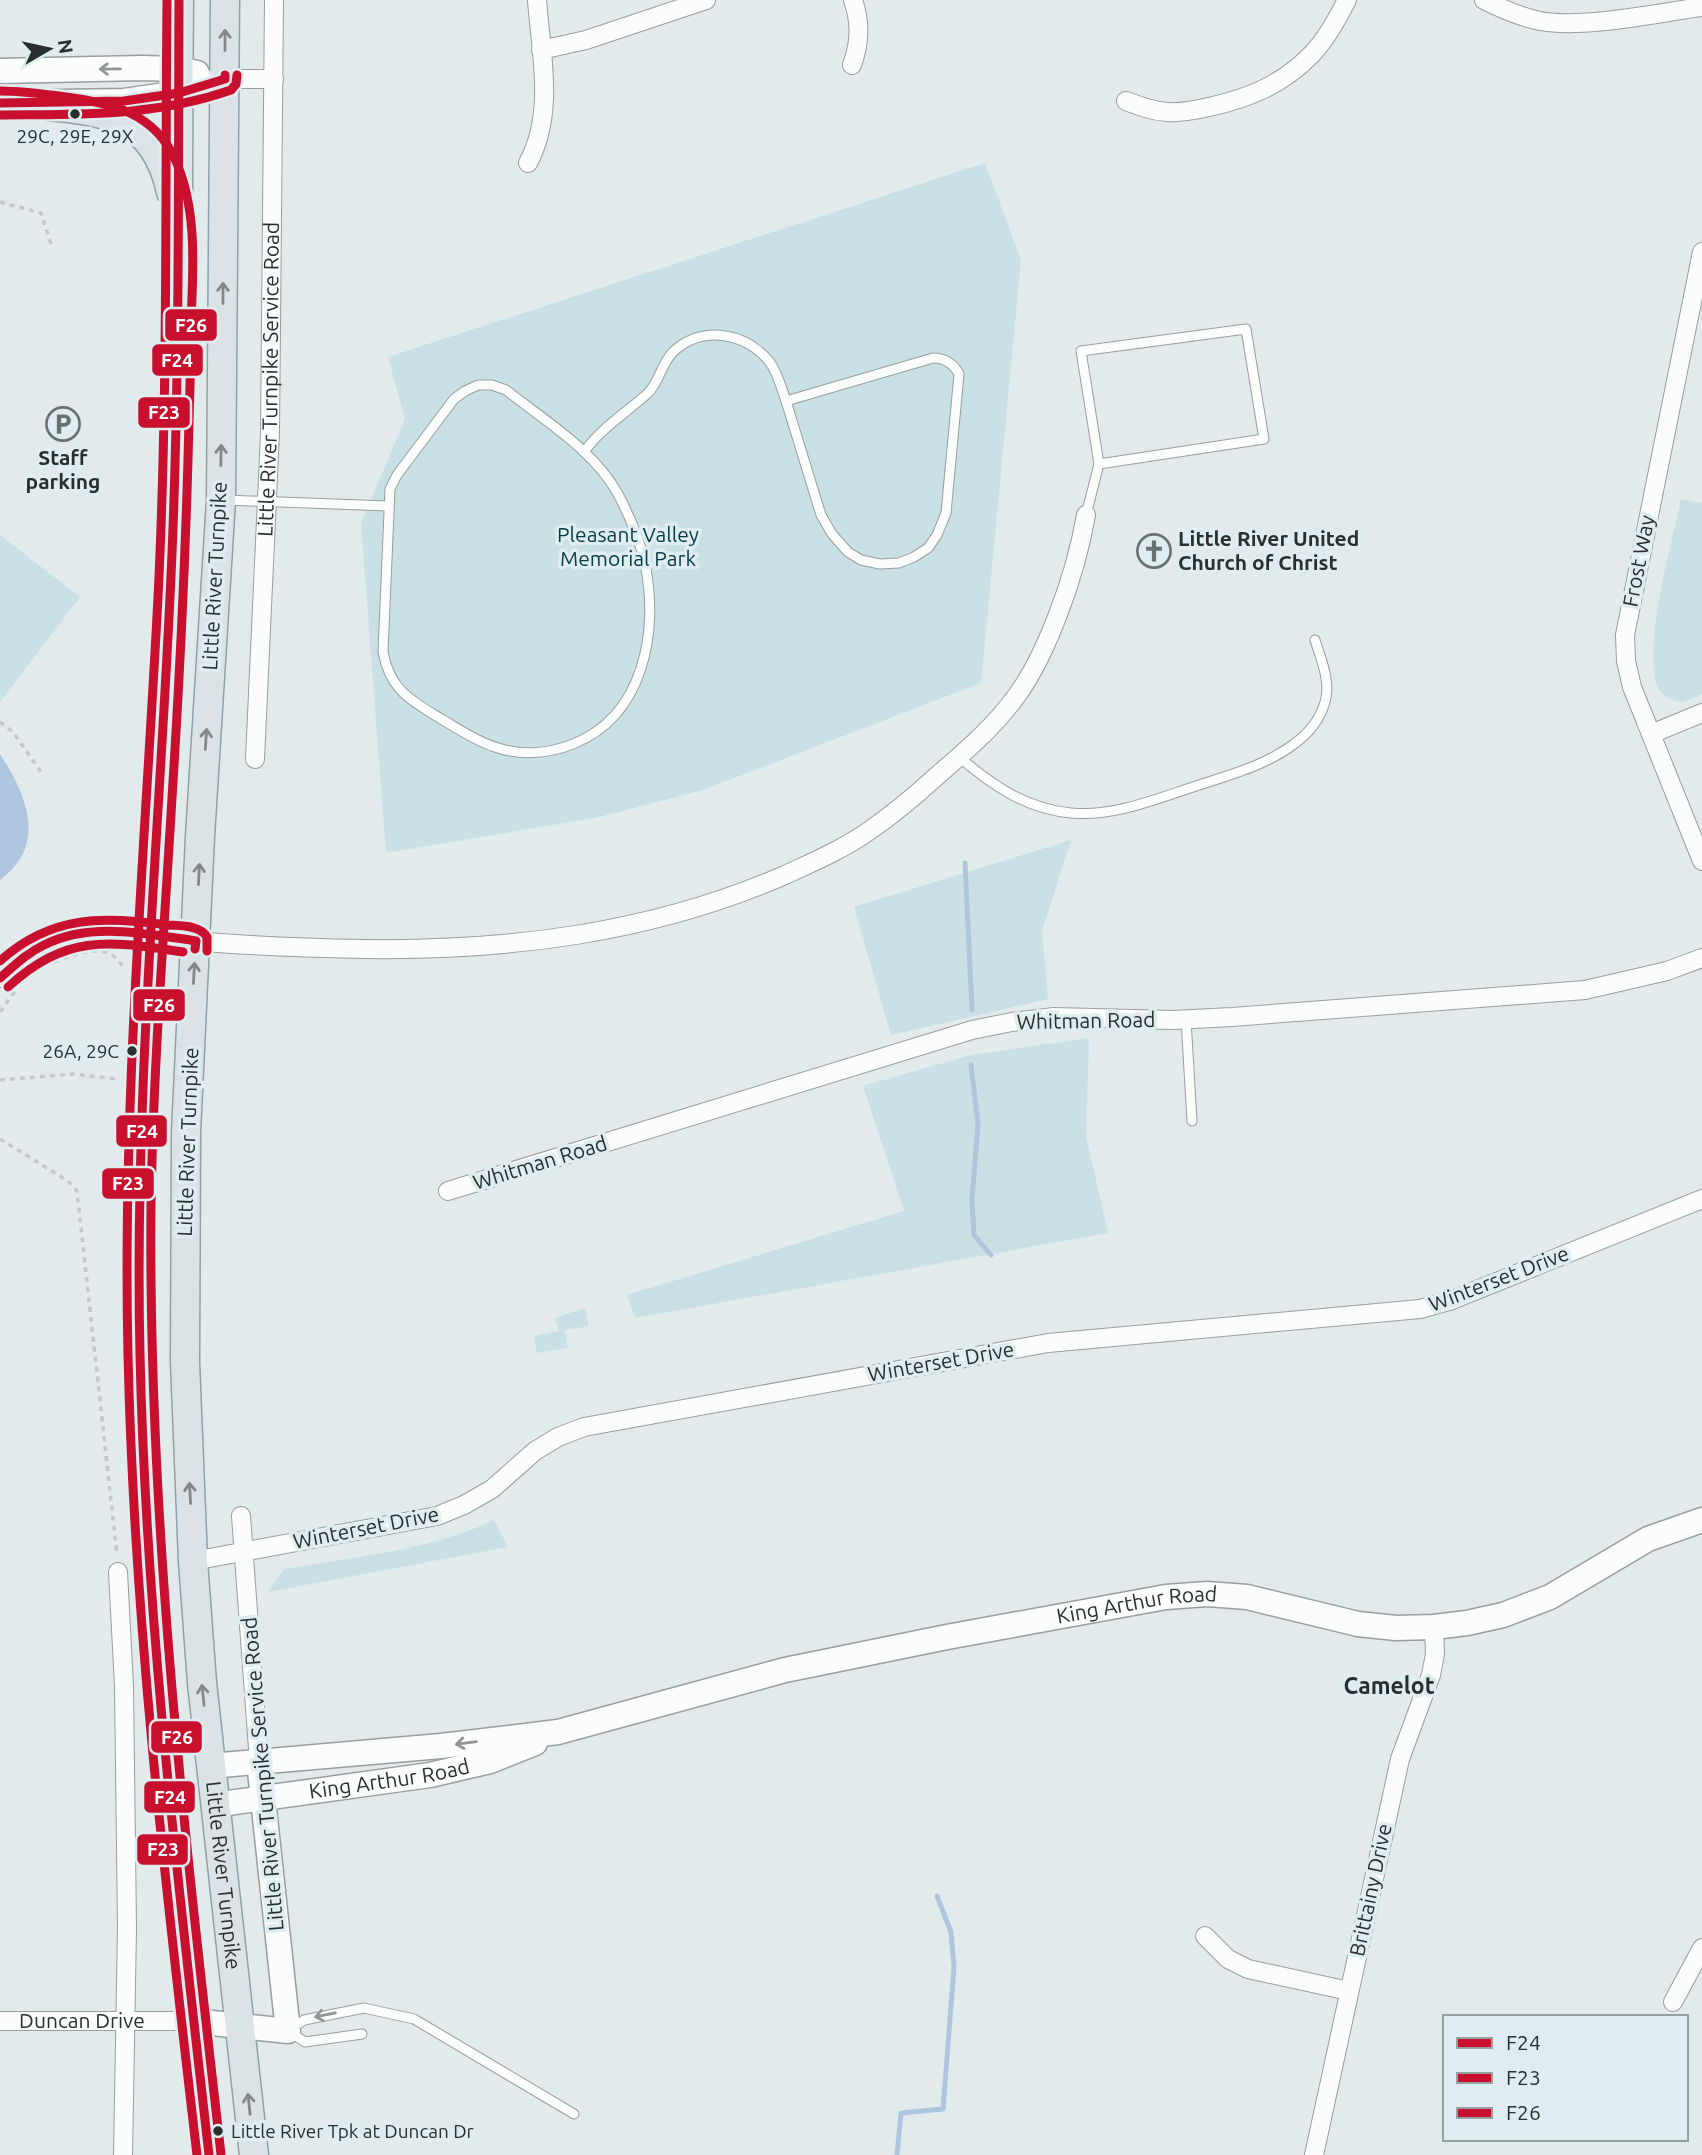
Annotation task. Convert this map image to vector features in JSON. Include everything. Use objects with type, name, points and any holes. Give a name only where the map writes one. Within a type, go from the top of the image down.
[{"type":"main road","name":"Little River Turnpike","points":[[179,0],[177,442],[149,934],[140,1145],[141,1406],[159,1695],[209,2155]]},
{"type":"main road","name":"Little River Turnpike","points":[[225,0],[221,500],[186,1133],[185,1362],[193,1561],[210,1766],[254,2155]]},
{"type":"main road","points":[[10,103],[113,116],[130,124],[155,150],[164,166],[179,232]]},
{"type":"street","name":"Little River Turnpike Service Road","points":[[255,759],[268,502],[274,0]]},
{"type":"street","points":[[528,163],[537,147],[545,109],[537,0]]},
{"type":"street","points":[[541,50],[586,40],[706,0]]},
{"type":"street","points":[[852,65],[860,33],[853,0]]},
{"type":"street","points":[[1126,101],[1146,109],[1192,111],[1243,99],[1270,87],[1314,53],[1329,33],[1347,0]]},
{"type":"street","points":[[1483,0],[1512,13],[1541,21],[1570,23],[1702,7]]},
{"type":"street","points":[[0,71],[179,81],[274,79]]},
{"type":"street","points":[[10,103],[124,101],[179,81]]},
{"type":"street","name":"Frost Way","points":[[1702,253],[1625,635],[1626,661],[1632,687],[1702,860]]},
{"type":"street","points":[[0,978],[38,947],[80,931],[149,934],[195,941],[362,949],[446,948],[547,940],[652,921],[704,907],[758,887],[824,858],[865,833],[911,799],[959,757],[1009,706],[1044,645],[1071,578],[1082,541],[1086,515]]},
{"type":"street","points":[[1651,734],[1702,713]]},
{"type":"street","name":"Whitman Road","points":[[448,1191],[972,1030],[1012,1022],[1054,1017],[1186,1019],[1585,990],[1668,971],[1702,958]]},
{"type":"street","name":"Winterset Drive","points":[[193,1561],[437,1516],[492,1489],[535,1451],[558,1437],[584,1427],[1048,1343],[1420,1309],[1452,1300],[1702,1199]]},
{"type":"street","name":"Little River Turnpike Service Road","points":[[240,1516],[263,1798],[288,2031]]},
{"type":"street","name":"King Arthur Road","points":[[210,1766],[441,1746],[558,1732],[785,1670],[1166,1597],[1207,1594],[1247,1597],[1359,1624],[1396,1628],[1467,1623],[1503,1615],[1550,1597],[1648,1539],[1702,1520]]},
{"type":"street","points":[[118,1572],[124,1686],[127,1928],[122,2155]]},
{"type":"street","name":"Brittainy Drive","points":[[1314,2155],[1400,1759],[1431,1675],[1435,1654],[1434,1627]]},
{"type":"street","name":"King Arthur Road","points":[[214,1805],[467,1767],[513,1753],[558,1732]]},
{"type":"street","points":[[1205,1936],[1228,1959],[1248,1969],[1349,1991]]},
{"type":"street","points":[[1673,2002],[1702,1948]]},
{"type":"street","name":"Duncan Drive","points":[[0,2021],[193,2021],[288,2031]]},
{"type":"lane","points":[[1086,515],[1099,464],[1081,351],[1247,329],[1264,439],[1099,464]]},
{"type":"lane","points":[[584,452],[595,438],[651,391],[663,365],[673,353],[687,342],[701,336],[726,335],[743,340],[758,351],[770,363],[778,377],[821,515],[832,534],[848,552],[862,560],[880,564],[898,563],[928,548],[937,535],[949,500],[959,374],[955,366],[942,358],[933,358],[786,401]]},
{"type":"lane","points":[[492,385],[506,390],[584,452],[604,473],[633,528],[644,562],[649,592],[649,620],[641,673],[631,695],[618,713],[602,728],[582,740],[559,749],[519,753],[496,748],[472,737],[415,703],[394,682],[386,667],[383,652],[388,506],[390,489],[397,475],[454,399],[464,391],[478,386],[492,385]]},
{"type":"lane","points":[[221,500],[388,506]]},
{"type":"lane","points":[[959,757],[989,782],[1015,797],[1041,808],[1072,813],[1096,813],[1149,801],[1244,770],[1270,758],[1305,735],[1317,720],[1327,693],[1326,676],[1315,640]]},
{"type":"lane","points":[[1186,1019],[1192,1121]]},
{"type":"lane","points":[[362,2034],[305,2042],[288,2031],[304,2020],[365,2008],[414,2019],[574,2114]]},
{"type":"path","points":[[0,201],[41,213],[51,244]]},
{"type":"path","points":[[0,722],[13,732],[41,772]]},
{"type":"path","points":[[48,964],[71,955],[98,951],[110,954],[123,965]]},
{"type":"path","points":[[0,1012],[18,987]]},
{"type":"path","points":[[0,1080],[73,1074],[117,1079]]},
{"type":"path","points":[[0,1139],[68,1181],[77,1191],[111,1484],[118,1572]]},
{"type":"green space","name":"Pleasant Valley Memorial Park","points":[[985,163],[1021,260],[981,683],[703,790],[595,818],[386,853],[361,523],[405,419],[388,357]]},
{"type":"green space","points":[[1681,499],[1702,503],[1702,694],[1680,701],[1668,698],[1658,688],[1654,644],[1660,593]]},
{"type":"green space","points":[[0,535],[80,597],[0,702]]},
{"type":"green space","points":[[1071,840],[1042,931],[1048,999],[891,1035],[854,907]]},
{"type":"green space","points":[[1089,1038],[1086,1136],[1108,1233],[635,1318],[627,1295],[904,1211],[863,1086],[971,1055]]},
{"type":"green space","points":[[585,1308],[589,1326],[565,1330],[568,1348],[537,1353],[534,1336],[559,1331],[555,1318]]},
{"type":"green space","points":[[494,1520],[508,1547],[268,1592],[284,1569],[417,1546],[469,1531]]},
{"type":"water","points":[[0,754],[25,803],[28,835],[24,851],[15,866],[0,880]]},
{"type":"waterway","points":[[965,863],[972,1010]]},
{"type":"waterway","points":[[971,1065],[978,1124],[972,1200],[974,1235],[991,1255]]},
{"type":"waterway","points":[[897,2155],[901,2113],[943,2109],[954,1967],[951,1932],[937,1896]]},
{"type":"transit line","name":"F23","points":[[167,0],[163,448],[158,597],[131,1070],[128,1355],[131,1455],[144,1656],[163,1856],[197,2155]]},
{"type":"transit line","name":"F24","points":[[179,0],[175,448],[170,597],[140,1165],[140,1355],[143,1455],[157,1656],[209,2155]]},
{"type":"transit line","name":"F24","points":[[0,103],[124,101],[179,93],[225,79],[225,75]]},
{"type":"transit line","name":"F23","points":[[0,115],[145,110],[202,99],[231,90],[236,84],[237,75]]},
{"type":"transit line","name":"F26","points":[[0,91],[99,103],[130,113],[143,121],[156,131],[175,159],[191,219],[193,282],[186,516],[178,704],[154,1104],[152,1325],[162,1563],[171,1681],[221,2154]]},
{"type":"transit line","name":"F26","points":[[0,961],[19,946],[58,927],[100,920],[195,928],[207,937],[207,951]]},
{"type":"transit line","name":"F24","points":[[0,978],[38,948],[80,933],[119,931],[158,935],[196,941],[195,949]]},
{"type":"transit line","name":"F23","points":[[8,987],[50,957],[70,949],[110,944],[183,952]]},
{"type":"place","name":"29C, 29E, 29X","points":[[75,114]]},
{"type":"place","name":"Staff parking","points":[[63,424]]},
{"type":"place","name":"Little River United Church of Christ","points":[[1154,551]]},
{"type":"place","name":"26A, 29C","points":[[132,1051]]},
{"type":"place","name":"Little River Tpk at Duncan Dr","points":[[218,2131]]},
{"type":"district","name":"Camelot","points":[[1389,1686]]}]
